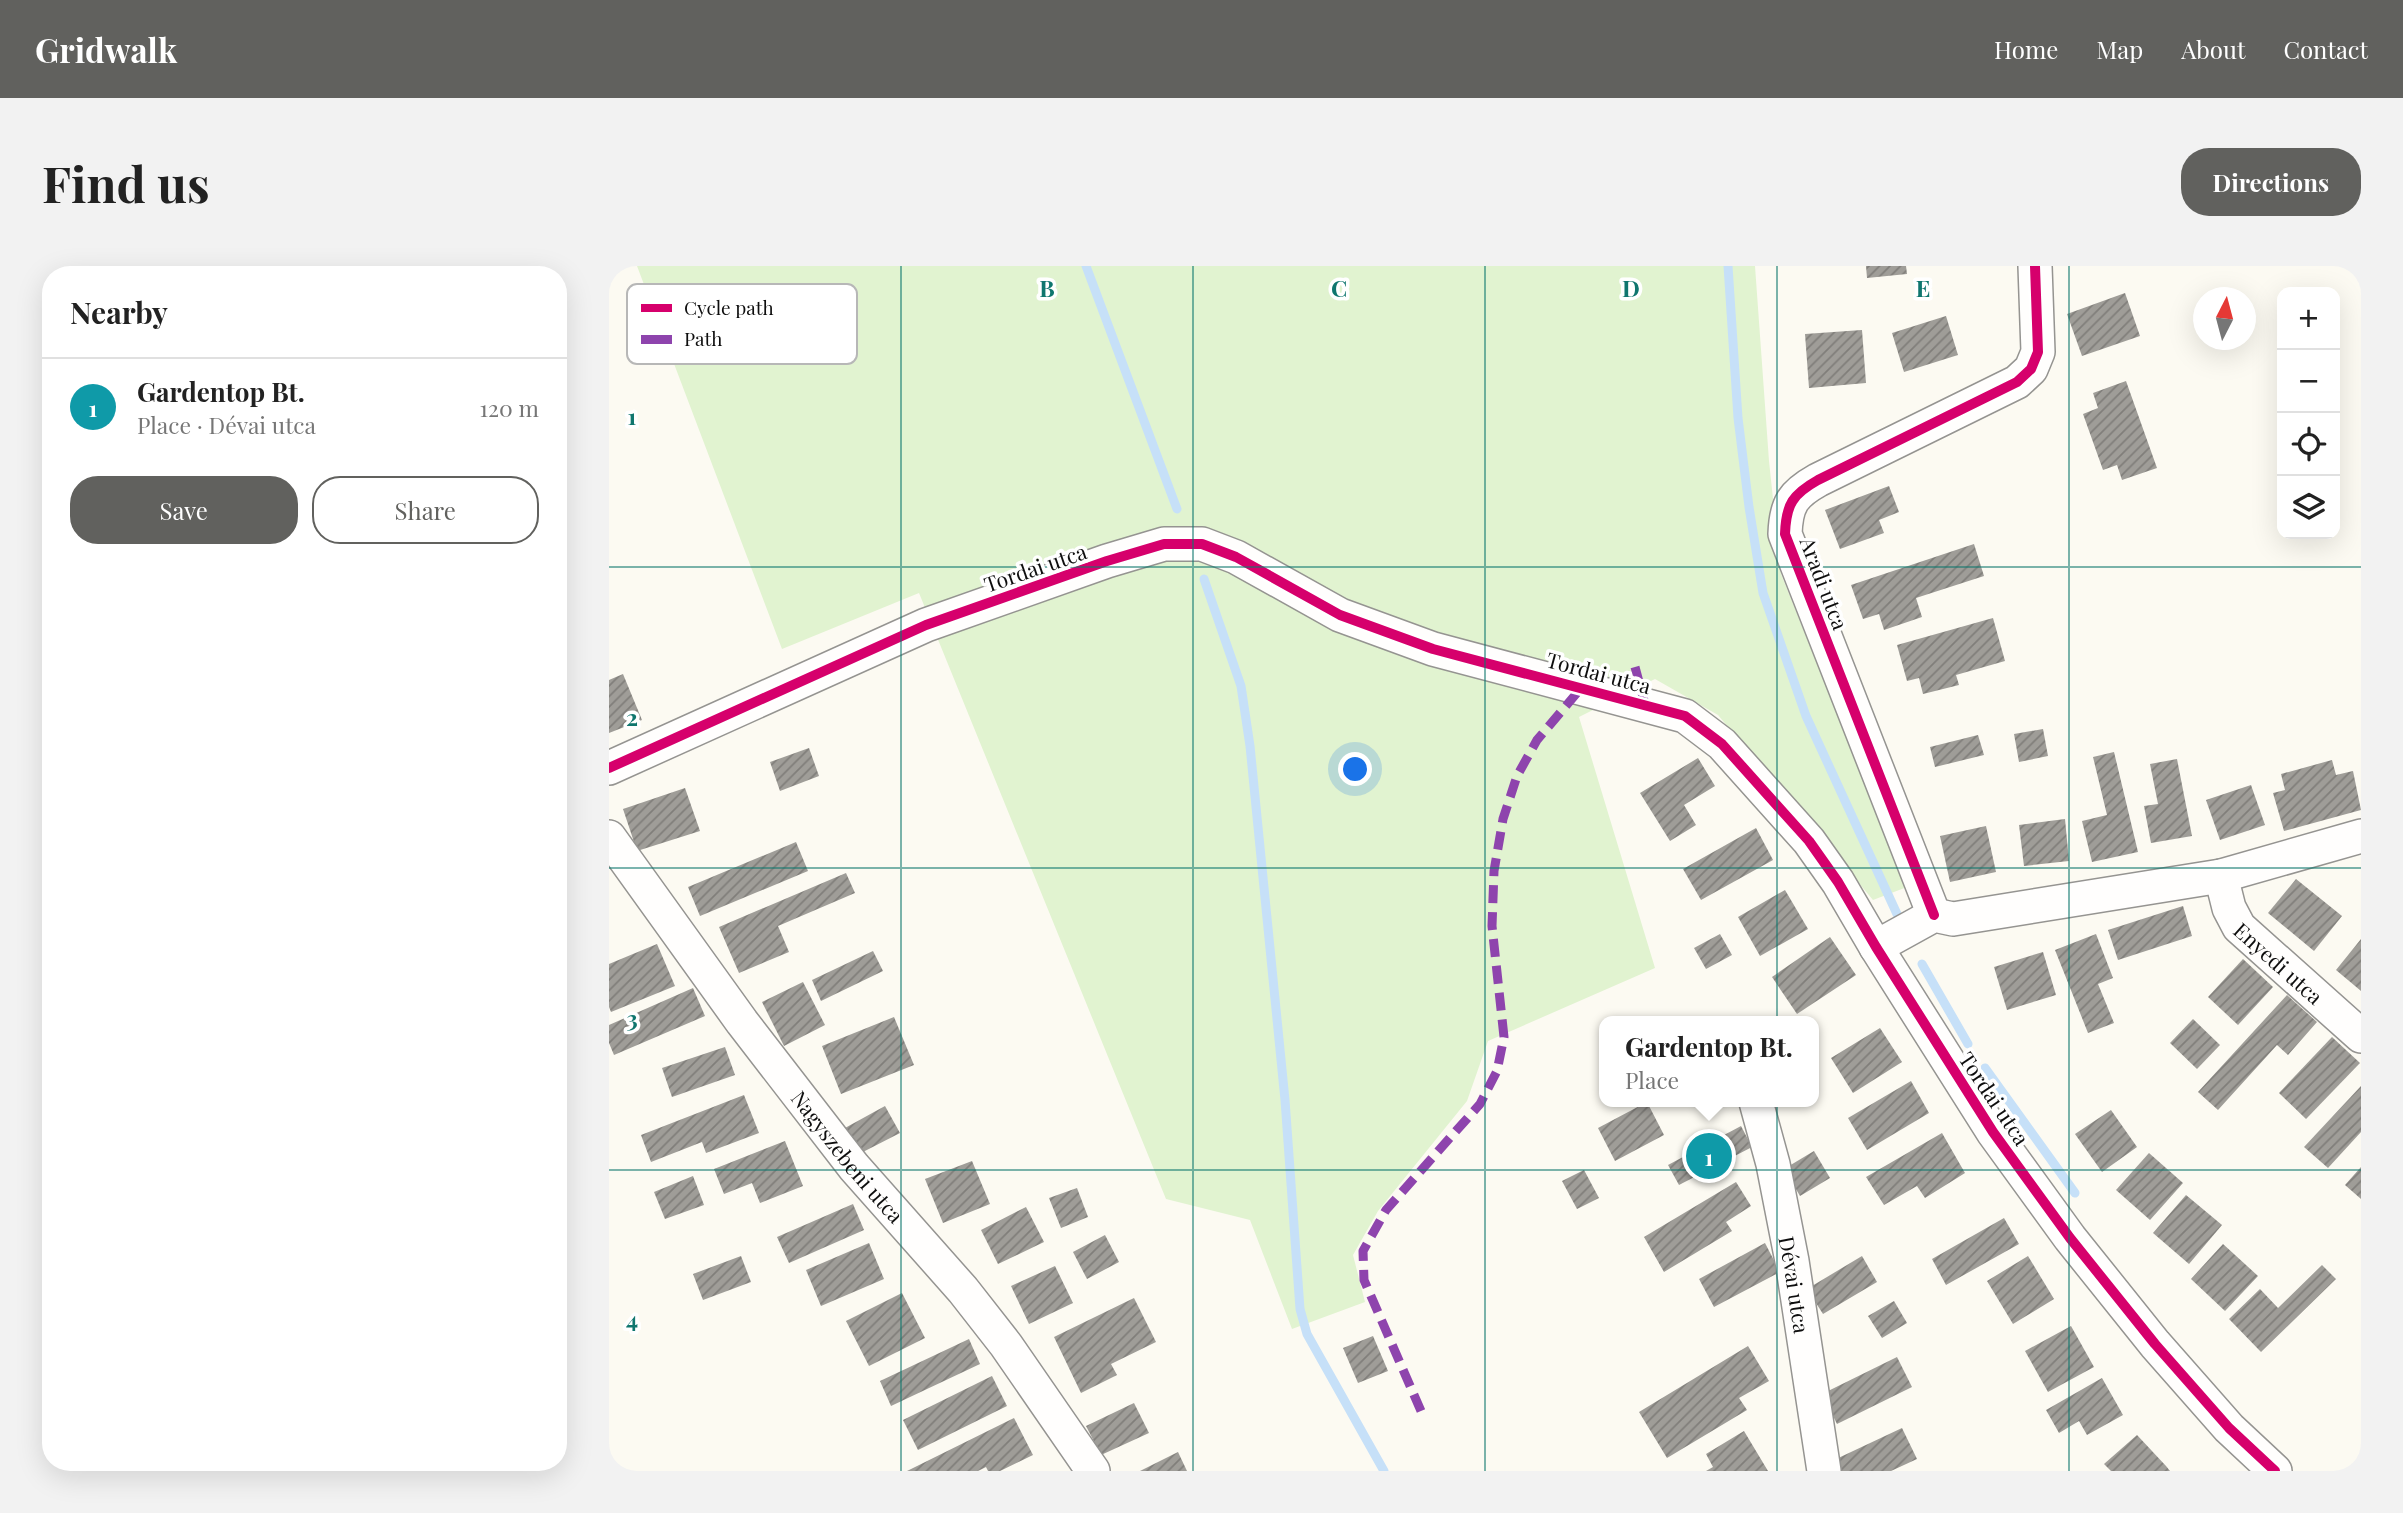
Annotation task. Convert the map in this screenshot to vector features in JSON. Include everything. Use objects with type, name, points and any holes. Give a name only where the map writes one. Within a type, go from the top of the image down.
[{"type":"street","name":"Aradi utca","points":[[1934,915],[1784,534],[1786,513],[1799,491],[1808,485],[2017,382],[2031,369],[2038,352],[2035,266]]},
{"type":"street","name":"Tordai utca","points":[[609,768],[926,625],[1164,544],[1202,544],[1235,557],[1340,615],[1433,649],[1685,716],[1722,744],[1809,841],[1838,882],[1993,1132],[2070,1238],[2155,1344],[2229,1428],[2275,1471]]},
{"type":"street","points":[[1876,947],[1934,915],[1953,919],[2221,876],[2361,836]]},
{"type":"street","name":"Nagyszebeni utca","points":[[609,837],[742,1022],[854,1167],[963,1290],[1006,1345],[1093,1471]]},
{"type":"street","name":"Enyedi utca","points":[[2221,876],[2229,908],[2239,927],[2361,1036]]},
{"type":"street","name":"Dévai utca","points":[[1757,1107],[1773,1164],[1791,1261],[1824,1471]]},
{"type":"green space","points":[[637,266],[1755,266],[1769,461],[1781,574],[1907,887],[1873,900],[1718,715],[1655,679],[1579,717],[1655,968],[1488,1041],[1467,1101],[1378,1211],[1353,1255],[1365,1302],[1292,1329],[1250,1220],[1166,1199],[919,593],[782,649],[674,364],[857,364],[857,284],[644,284]]},
{"type":"building","points":[[1866,266],[1906,266],[1907,274],[1867,278]]},
{"type":"building","points":[[2125,293],[2140,336],[2082,356],[2067,314]]},
{"type":"building","points":[[1946,316],[1958,355],[1904,372],[1892,333]]},
{"type":"building","points":[[1862,330],[1866,383],[1809,388],[1805,334]]},
{"type":"building","points":[[2126,381],[2157,468],[2122,480],[2117,465],[2103,470],[2083,414],[2098,408],[2093,393]]},
{"type":"building","points":[[1889,486],[1899,512],[1879,520],[1884,533],[1840,549],[1825,510]]},
{"type":"building","points":[[1974,544],[1984,576],[1916,598],[1922,617],[1884,630],[1879,614],[1863,619],[1851,585]]},
{"type":"building","points":[[1993,618],[2005,661],[1956,675],[1959,685],[1923,694],[1919,678],[1907,681],[1897,645]]},
{"type":"building","points":[[623,674],[642,720],[609,733],[609,680]]},
{"type":"building","points":[[2043,729],[2048,756],[2019,762],[2014,734]]},
{"type":"building","points":[[1978,735],[1984,755],[1935,767],[1930,747]]},
{"type":"building","points":[[809,748],[819,776],[780,791],[770,762]]},
{"type":"building","points":[[2114,752],[2138,852],[2092,862],[2082,821],[2107,815],[2093,757]]},
{"type":"building","points":[[1698,758],[1715,786],[1684,805],[1696,825],[1670,841],[1640,793]]},
{"type":"building","points":[[2177,759],[2192,836],[2151,843],[2144,806],[2158,804],[2150,764]]},
{"type":"building","points":[[2332,760],[2336,775],[2353,771],[2361,810],[2284,831],[2273,793],[2285,790],[2281,774]]},
{"type":"building","points":[[2251,785],[2265,825],[2220,840],[2206,800]]},
{"type":"building","points":[[685,788],[700,831],[637,851],[623,809]]},
{"type":"building","points":[[2065,819],[2069,861],[2024,866],[2019,825]]},
{"type":"building","points":[[1986,826],[1996,872],[1950,882],[1940,836]]},
{"type":"building","points":[[1756,828],[1773,860],[1701,900],[1683,869]]},
{"type":"building","points":[[796,842],[808,871],[700,916],[688,887]]},
{"type":"building","points":[[846,873],[855,893],[778,926],[789,952],[739,973],[719,927]]},
{"type":"building","points":[[2296,879],[2342,916],[2314,951],[2268,913]]},
{"type":"building","points":[[1785,890],[1808,929],[1760,956],[1738,917]]},
{"type":"building","points":[[2183,906],[2192,936],[2118,960],[2108,930]]},
{"type":"building","points":[[1720,934],[1732,955],[1706,969],[1694,948]]},
{"type":"building","points":[[2096,934],[2113,978],[2098,984],[2114,1023],[2088,1033],[2055,950]]},
{"type":"building","points":[[1830,937],[1856,975],[1797,1014],[1772,977]]},
{"type":"building","points":[[2361,939],[2361,991],[2336,970]]},
{"type":"building","points":[[657,944],[675,986],[611,1012],[609,964]]},
{"type":"building","points":[[873,951],[883,971],[821,1001],[812,980]]},
{"type":"building","points":[[2043,952],[2056,995],[2007,1010],[1994,967]]},
{"type":"building","points":[[2243,959],[2273,987],[2238,1025],[2208,997]]},
{"type":"building","points":[[803,982],[825,1025],[784,1046],[762,1002]]},
{"type":"building","points":[[693,988],[705,1016],[614,1055],[609,1043],[609,1025]]},
{"type":"building","points":[[2287,995],[2317,1022],[2288,1055],[2277,1045],[2218,1110],[2198,1092]]},
{"type":"building","points":[[894,1017],[914,1065],[841,1094],[822,1046]]},
{"type":"building","points":[[2193,1019],[2220,1045],[2197,1069],[2170,1043]]},
{"type":"building","points":[[1880,1028],[1902,1062],[1853,1093],[1831,1058]]},
{"type":"building","points":[[2332,1037],[2360,1063],[2306,1119],[2279,1093]]},
{"type":"building","points":[[725,1047],[735,1075],[672,1097],[662,1068]]},
{"type":"building","points":[[1911,1081],[1929,1113],[1867,1150],[1848,1118]]},
{"type":"building","points":[[2361,1086],[2361,1132],[2328,1168],[2304,1147]]},
{"type":"building","points":[[744,1095],[759,1133],[706,1153],[702,1142],[651,1162],[641,1135]]},
{"type":"building","points":[[885,1106],[900,1133],[859,1154],[845,1128]]},
{"type":"building","points":[[1638,1107],[1650,1107],[1664,1135],[1615,1161],[1598,1128]]},
{"type":"building","points":[[2111,1110],[2137,1147],[2102,1172],[2075,1134]]},
{"type":"building","points":[[1741,1126],[1752,1147],[1679,1185],[1668,1165]]},
{"type":"building","points":[[1942,1133],[1965,1173],[1925,1198],[1917,1186],[1884,1205],[1866,1177]]},
{"type":"building","points":[[785,1141],[803,1186],[760,1203],[752,1183],[724,1194],[714,1169]]},
{"type":"building","points":[[1814,1151],[1830,1178],[1800,1196],[1784,1169]]},
{"type":"building","points":[[2149,1153],[2183,1183],[2150,1220],[2116,1190]]},
{"type":"building","points":[[972,1161],[990,1204],[943,1223],[925,1179]]},
{"type":"building","points":[[2361,1167],[2361,1199],[2345,1185]]},
{"type":"building","points":[[1584,1170],[1599,1198],[1577,1209],[1562,1181]]},
{"type":"building","points":[[693,1176],[704,1205],[665,1219],[654,1192]]},
{"type":"building","points":[[1736,1182],[1751,1206],[1726,1222],[1732,1231],[1664,1272],[1644,1237]]},
{"type":"building","points":[[1077,1188],[1088,1217],[1061,1228],[1049,1198]]},
{"type":"building","points":[[2186,1195],[2222,1225],[2189,1264],[2153,1233]]},
{"type":"building","points":[[853,1204],[864,1230],[789,1263],[777,1237]]},
{"type":"building","points":[[1026,1207],[1044,1242],[998,1264],[981,1230]]},
{"type":"building","points":[[2004,1218],[2019,1244],[1946,1285],[1932,1259]]},
{"type":"building","points":[[1105,1235],[1119,1262],[1087,1279],[1073,1252]]},
{"type":"building","points":[[869,1243],[884,1279],[821,1306],[806,1270]]},
{"type":"building","points":[[1765,1243],[1780,1272],[1714,1307],[1699,1279]]},
{"type":"building","points":[[2223,1244],[2258,1276],[2225,1311],[2191,1279]]},
{"type":"building","points":[[741,1256],[751,1282],[703,1300],[693,1274]]},
{"type":"building","points":[[1862,1256],[1877,1282],[1823,1314],[1807,1289]]},
{"type":"building","points":[[2028,1256],[2054,1299],[2013,1324],[1987,1281]]},
{"type":"building","points":[[2322,1265],[2336,1279],[2261,1352],[2229,1319],[2260,1289],[2278,1308]]},
{"type":"building","points":[[1055,1266],[1073,1303],[1029,1324],[1011,1286]]},
{"type":"building","points":[[902,1293],[925,1338],[869,1366],[846,1321]]},
{"type":"building","points":[[1134,1298],[1156,1342],[1111,1364],[1117,1375],[1081,1393],[1054,1337]]},
{"type":"building","points":[[1894,1301],[1907,1323],[1882,1338],[1868,1316]]},
{"type":"building","points":[[2071,1326],[2094,1367],[2048,1392],[2025,1351]]},
{"type":"building","points":[[1373,1336],[1388,1371],[1358,1383],[1343,1348]]},
{"type":"building","points":[[969,1339],[980,1364],[891,1406],[880,1381]]},
{"type":"building","points":[[1748,1346],[1769,1381],[1739,1398],[1747,1410],[1667,1458],[1639,1412]]},
{"type":"building","points":[[1897,1357],[1912,1387],[1837,1424],[1822,1394]]},
{"type":"building","points":[[992,1376],[1007,1406],[918,1450],[903,1420]]},
{"type":"building","points":[[2102,1378],[2123,1415],[2087,1435],[2079,1421],[2059,1433],[2046,1410]]},
{"type":"building","points":[[1134,1403],[1149,1433],[1101,1455],[1086,1426]]},
{"type":"building","points":[[1014,1418],[1033,1455],[1000,1471],[988,1471],[986,1467],[978,1471],[907,1471]]},
{"type":"building","points":[[1902,1428],[1917,1459],[1891,1471],[1840,1471],[1834,1460]]},
{"type":"building","points":[[1744,1431],[1768,1471],[1706,1471],[1713,1467],[1706,1454]]},
{"type":"building","points":[[2137,1435],[2170,1471],[2111,1471],[2104,1464]]},
{"type":"building","points":[[1178,1452],[1187,1471],[1140,1471]]},
{"type":"waterway","points":[[1086,266],[1177,509]]},
{"type":"waterway","points":[[1728,266],[1738,418],[1763,593],[1806,716],[1897,914]]},
{"type":"waterway","points":[[1204,579],[1241,686],[1250,746],[1285,1100],[1300,1309],[1307,1334],[1384,1471]]},
{"type":"waterway","points":[[1922,964],[1968,1044]]},
{"type":"waterway","points":[[1985,1068],[2075,1193]]},
{"type":"marked path","points":[[1635,667],[1645,704]]},
{"type":"marked path","points":[[1421,1411],[1364,1280],[1363,1251],[1386,1210],[1480,1104],[1497,1071],[1504,1037],[1492,926],[1494,871],[1503,819],[1517,776],[1537,740],[1582,687]]},
{"type":"cycle path","points":[[1934,915],[1785,534],[1787,515],[1797,495],[1809,485],[2017,382],[2031,369],[2038,352],[2035,266]]},
{"type":"cycle path","points":[[609,768],[926,625],[1107,561],[1164,544],[1202,544],[1236,557],[1340,615],[1433,649],[1685,716],[1722,744],[1809,841],[1838,882],[1993,1132],[2070,1238],[2155,1344],[2229,1428],[2275,1471]]},
{"type":"place","name":"Gardentop Bt.","points":[[1709,1156]]}]
